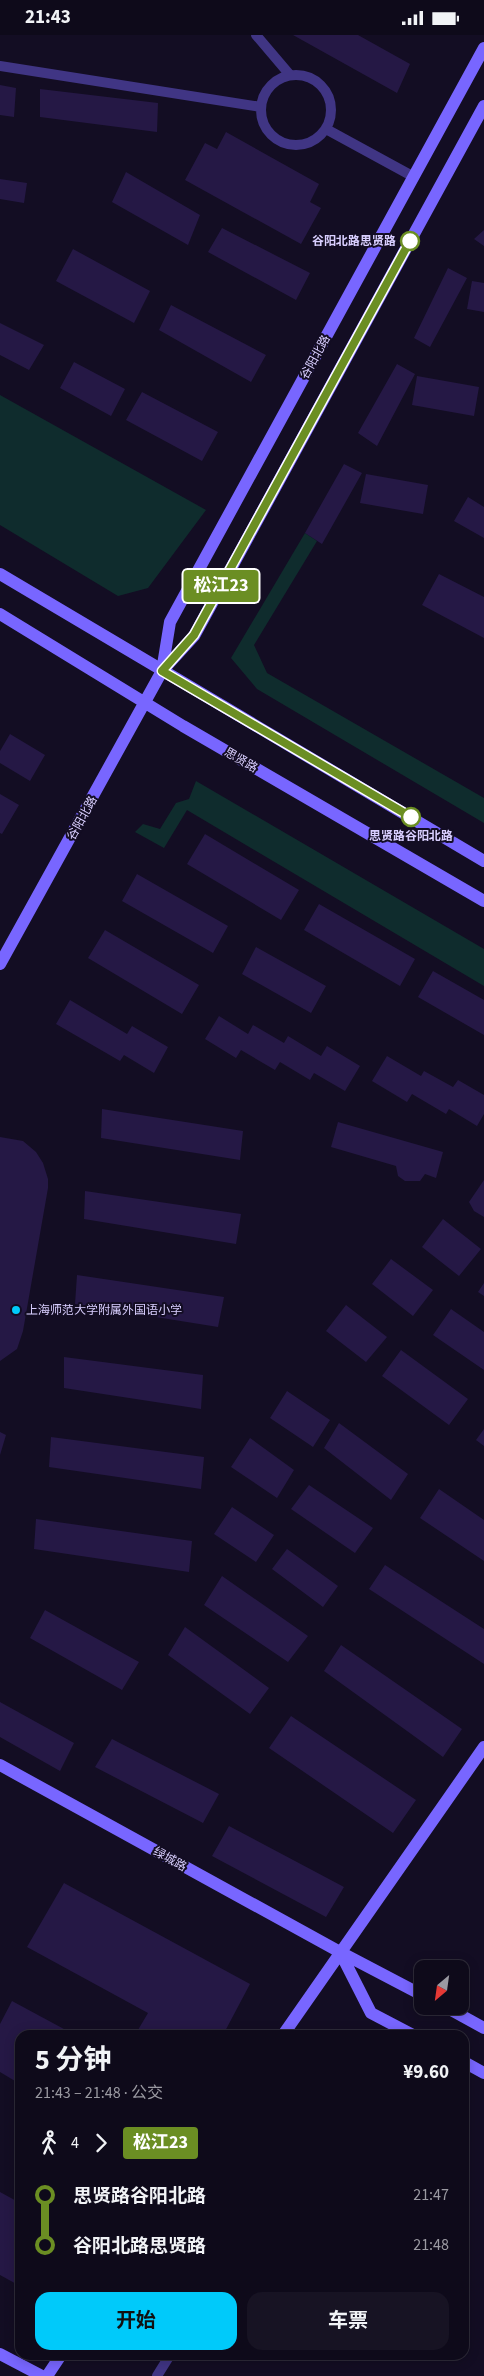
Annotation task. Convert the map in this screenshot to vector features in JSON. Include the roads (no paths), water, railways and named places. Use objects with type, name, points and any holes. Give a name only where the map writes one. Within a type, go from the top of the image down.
[{"type":"main road","name":"谷阳北路","points":[[162,671],[170,622],[484,48]]},
{"type":"main road","name":"谷阳北路","points":[[0,964],[162,671],[194,635],[484,106]]},
{"type":"main road","points":[[0,574],[484,861]]},
{"type":"main road","name":"思贤路","points":[[0,614],[146,701],[183,726],[484,901]]},
{"type":"main road","points":[[286,2030],[484,1747]]},
{"type":"main road","name":"绿城路","points":[[0,1765],[414,1991]]},
{"type":"main road","points":[[340,1952],[371,2013],[403,2030]]},
{"type":"main road","points":[[460,2015],[484,2028]]},
{"type":"main road","points":[[469,2065],[484,2073]]},
{"type":"main road","points":[[0,2354],[42,2376]]},
{"type":"main road","points":[[46,2376],[57,2360]]},
{"type":"lane","points":[[256,35],[290,75]]},
{"type":"lane","points":[[0,65],[261,107]]},
{"type":"lane","points":[[290,75],[312,78],[322,85],[332,106],[331,118],[326,129],[308,143],[296,145],[285,143],[267,129],[262,118],[261,107],[264,95],[270,86],[279,79],[290,75]]},
{"type":"lane","points":[[326,129],[414,177]]},
{"type":"lane","points":[[157,2376],[167,2360]]},
{"type":"place","name":"谷阳北路思贤路","points":[[410,241]]},
{"type":"place","name":"思贤路谷阳北路","points":[[411,817]]},
{"type":"place","name":"上海师范大学附属外国语小学","points":[[16,1310]]}]
